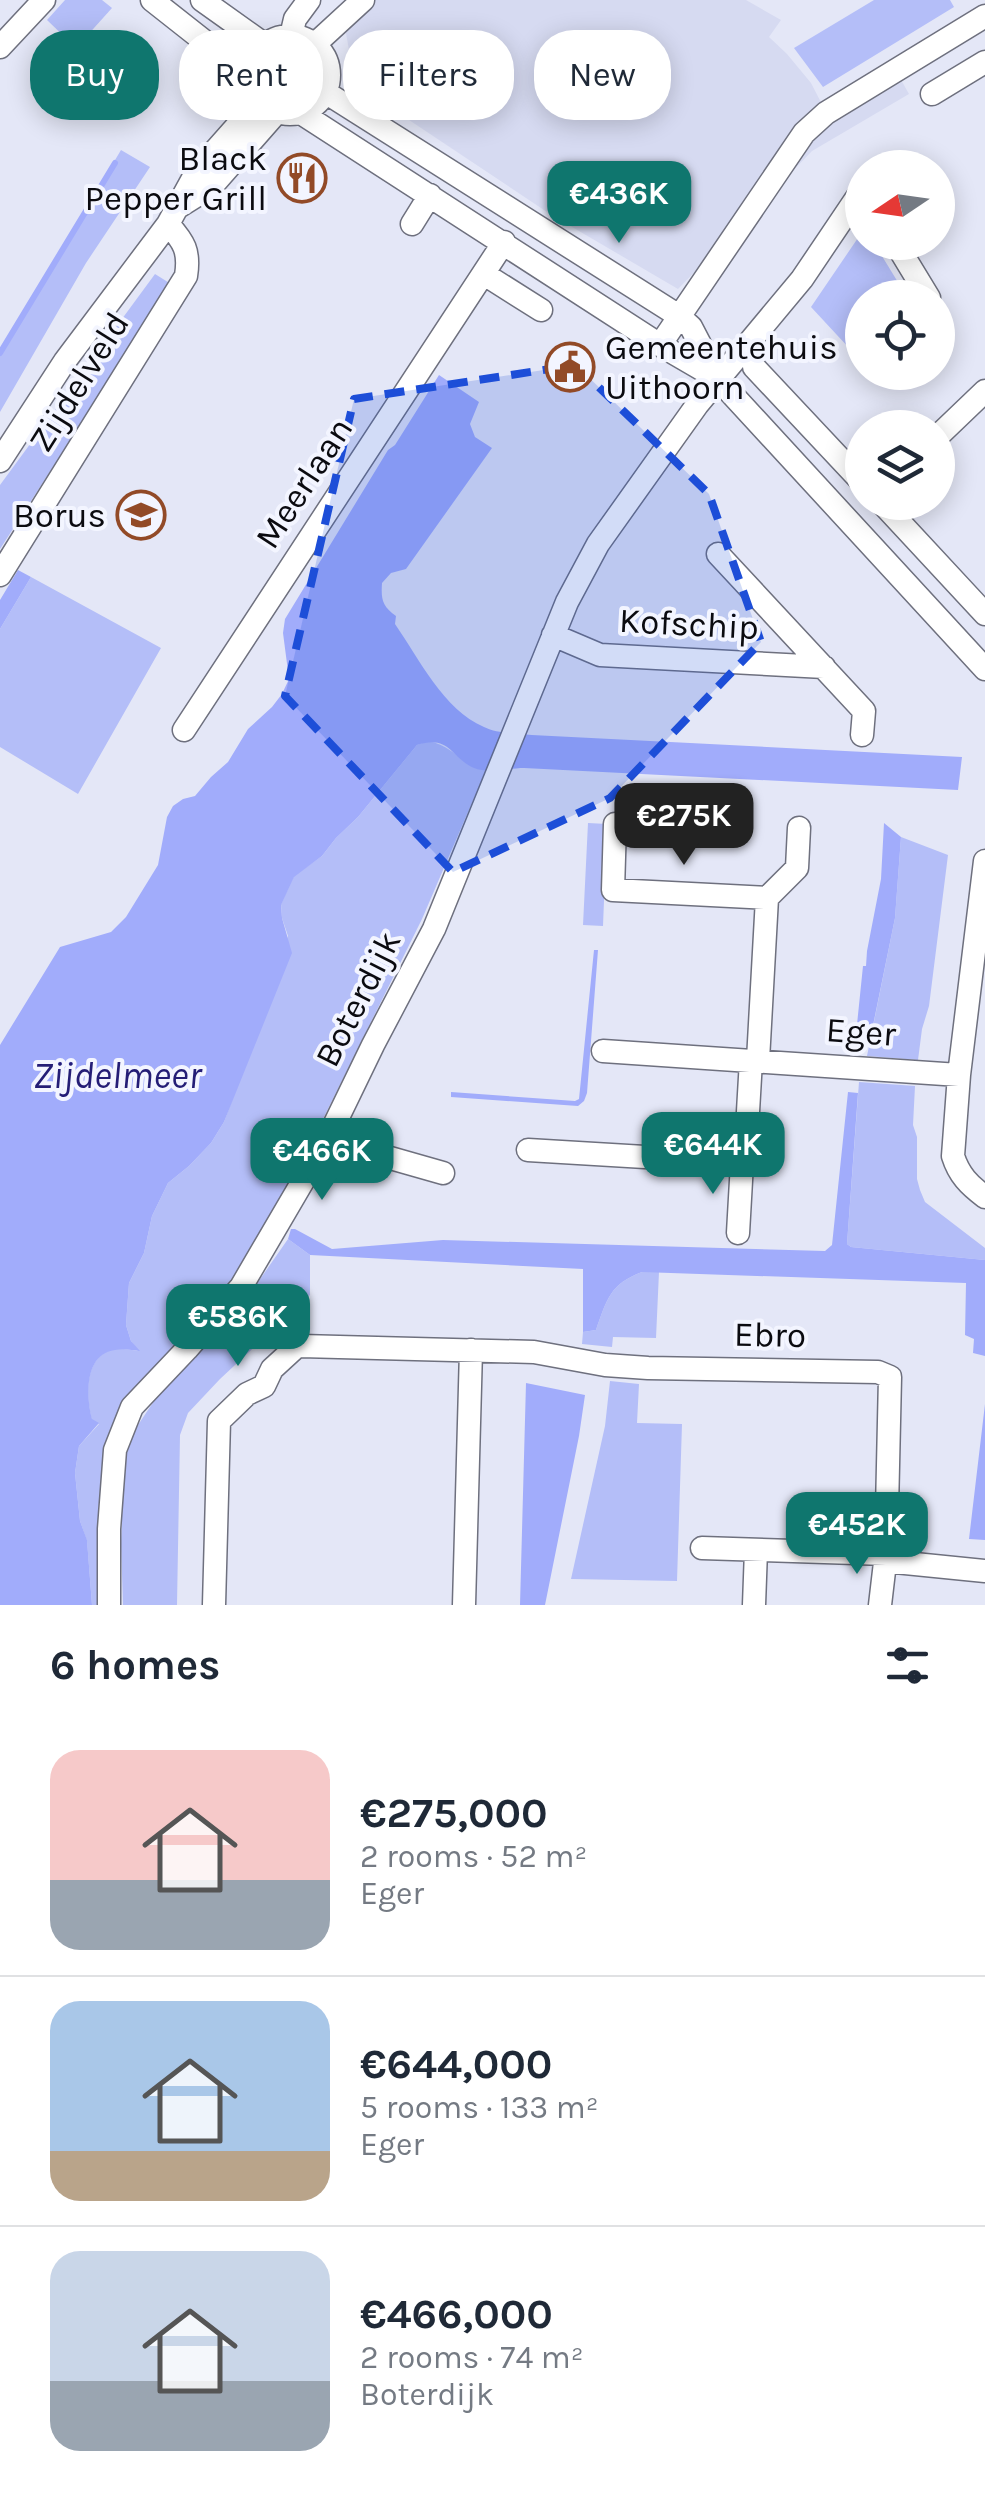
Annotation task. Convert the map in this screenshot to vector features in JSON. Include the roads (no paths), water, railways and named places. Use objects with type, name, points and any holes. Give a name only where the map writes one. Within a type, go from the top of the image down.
[{"type":"street","points":[[0,47],[44,0]]},
{"type":"street","points":[[152,0],[190,30]]},
{"type":"street","points":[[202,0],[244,30]]},
{"type":"street","points":[[293,30],[309,0]]},
{"type":"street","points":[[323,37],[363,0]]},
{"type":"street","points":[[660,345],[804,132],[826,112],[985,16]]},
{"type":"street","points":[[323,58],[329,75],[323,95]]},
{"type":"street","points":[[932,94],[985,62]]},
{"type":"street","points":[[325,92],[679,316],[691,327],[718,379],[845,517]]},
{"type":"street","points":[[0,461],[65,361],[174,215],[212,186],[258,120]]},
{"type":"street","points":[[312,120],[718,379]]},
{"type":"street","points":[[412,224],[430,195]]},
{"type":"street","name":"Zijdelveld","points":[[0,576],[186,276],[189,258],[174,215]]},
{"type":"street","name":"Boterdijk","points":[[108,1605],[108,1528],[115,1450],[132,1407],[240,1287],[327,1140],[434,929],[554,635],[598,544],[718,379],[802,279],[845,215]]},
{"type":"street","name":"Meerlaan","points":[[184,730],[504,242]]},
{"type":"street","points":[[484,274],[541,310]]},
{"type":"street","points":[[754,366],[845,464]]},
{"type":"street","points":[[955,420],[985,391]]},
{"type":"street","points":[[848,520],[985,669]]},
{"type":"street","points":[[899,520],[985,614]]},
{"type":"street","name":"Kofschip","points":[[718,554],[864,711],[862,735]]},
{"type":"street","name":"Kofschip","points":[[554,635],[600,655],[824,667]]},
{"type":"street","points":[[616,824],[612,890],[767,898]]},
{"type":"street","points":[[528,1150],[745,1163],[767,898],[797,868],[800,828]]},
{"type":"street","points":[[985,861],[980,937],[959,1075],[953,1156],[956,1169],[985,1197]]},
{"type":"street","name":"Eger","points":[[603,1051],[959,1075]]},
{"type":"street","points":[[327,1140],[442,1173]]},
{"type":"street","points":[[738,1234],[742,1162]]},
{"type":"street","name":"Ebro","points":[[214,1605],[219,1421],[246,1394],[264,1386],[272,1369],[301,1346],[534,1352],[648,1368],[878,1372],[890,1377],[886,1557],[880,1605]]},
{"type":"street","points":[[464,1605],[471,1350]]},
{"type":"street","points":[[702,1548],[886,1557],[985,1571]]},
{"type":"street","points":[[754,1605],[756,1550]]},
{"type":"water","name":"Zijdelmeer","points":[[439,375],[479,402],[470,424],[475,437],[492,448],[406,569],[391,573],[382,583],[382,594],[385,605],[396,616],[395,624],[433,682],[469,719],[495,731],[532,735],[962,757],[958,790],[524,768],[486,771],[466,764],[443,745],[417,745],[322,856],[294,877],[281,905],[292,953],[224,1122],[211,1143],[168,1183],[152,1216],[144,1253],[129,1283],[126,1325],[131,1341],[140,1351],[121,1349],[105,1353],[93,1368],[89,1400],[92,1419],[99,1423],[79,1446],[75,1473],[80,1521],[87,1540],[92,1605],[0,1605],[0,1045],[60,947],[111,932],[126,917],[158,865],[167,817],[173,806],[195,796],[228,762],[248,729],[282,694],[289,679],[285,619],[388,450]]},
{"type":"water","points":[[18,570],[31,577],[0,629],[0,600]]},
{"type":"water","points":[[884,823],[901,837],[895,918],[869,1045],[855,1044],[863,966],[881,879]]},
{"type":"water","points":[[594,950],[598,950],[584,1101],[578,1106],[451,1097],[451,1092],[579,1099]]},
{"type":"water","points":[[848,1092],[858,1093],[847,1244],[985,1260],[985,1356],[973,1353],[974,1339],[965,1335],[966,1283],[642,1272],[616,1287],[596,1330],[583,1332],[583,1269],[310,1255],[288,1239],[291,1229],[295,1229],[332,1249],[443,1240],[825,1251],[832,1245]]},
{"type":"water","points":[[526,1383],[585,1395],[545,1605],[520,1605]]},
{"type":"water","points":[[985,1404],[985,1540],[969,1539]]},
{"type":"waterway","points":[[0,353],[115,163]]},
{"type":"place","name":"Black Pepper Grill","points":[[302,178]]},
{"type":"place","name":"Gemeentehuis Uithoorn","points":[[570,367]]},
{"type":"place","name":"Borus","points":[[141,515]]}]
